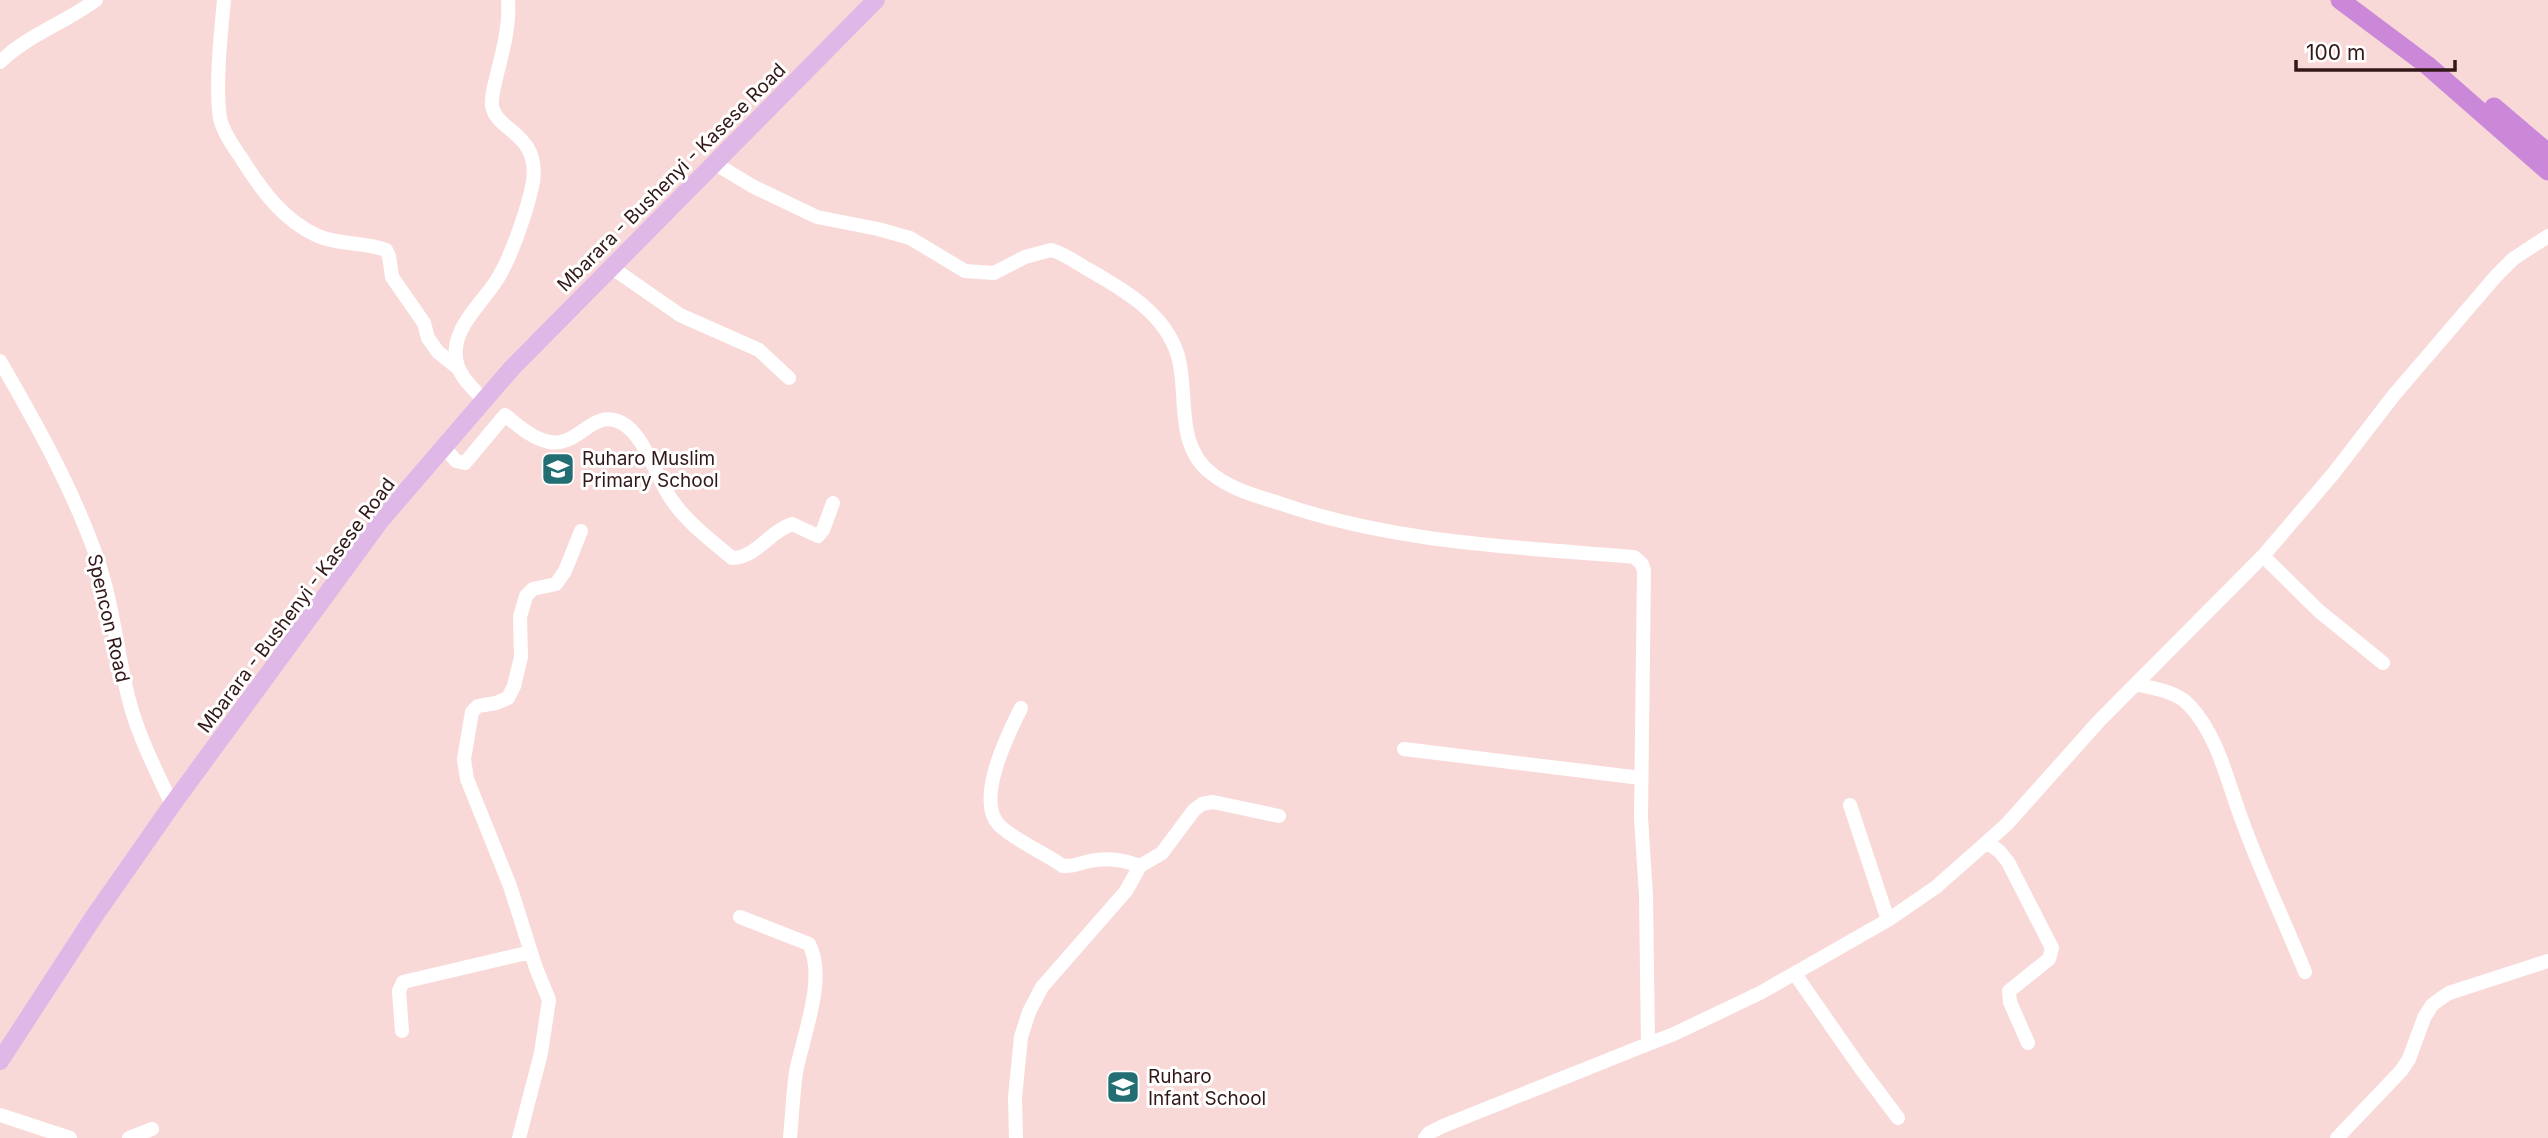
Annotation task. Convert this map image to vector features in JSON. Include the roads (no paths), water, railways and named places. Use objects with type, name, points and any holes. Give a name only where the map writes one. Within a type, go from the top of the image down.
[{"type":"highway","points":[[2340,0],[2427,65],[2548,171]]},
{"type":"highway","points":[[2359,0],[2421,47],[2548,153]]},
{"type":"main road","name":"Mbarara - Bushenyi - Kasese Road","points":[[0,1061],[93,918],[172,805],[381,520],[512,368],[876,0]]},
{"type":"street","points":[[0,62],[16,48],[96,0]]},
{"type":"street","points":[[224,0],[220,119],[227,137],[257,184],[282,213],[300,227],[321,237],[386,250],[392,277],[424,323],[428,338],[438,352],[458,368],[484,401]]},
{"type":"street","points":[[458,368],[457,342],[464,322],[498,277],[516,237],[533,181],[533,162],[526,143],[496,115],[492,107],[504,41],[508,0]]},
{"type":"street","points":[[714,163],[754,187],[817,217],[910,238],[965,271],[994,273],[1025,257],[1051,250],[1115,285],[1144,307],[1166,329],[1178,356],[1191,449],[1212,474],[1241,490],[1341,523],[1458,542],[1638,559],[1644,571],[1641,778],[1647,896],[1647,1044]]},
{"type":"street","points":[[1425,1138],[1429,1133],[1454,1121],[1584,1071],[1713,1016],[1796,974],[1888,920],[1936,887],[1987,842],[2136,684],[2263,556],[2487,285],[2513,259],[2548,236]]},
{"type":"street","points":[[611,267],[680,315],[759,350],[789,378]]},
{"type":"street","name":"Spencon Road","points":[[0,361],[41,431],[86,529],[104,585],[129,699],[148,752],[172,805]]},
{"type":"street","points":[[444,447],[456,461],[465,463],[505,415],[539,439],[563,443],[589,425],[604,419],[617,421],[626,425],[637,437],[673,503],[695,527],[732,558],[746,555],[781,527],[792,524],[818,536],[833,503]]},
{"type":"street","points":[[519,1138],[549,1014],[549,1000],[510,886],[467,779],[464,759],[472,712],[478,706],[496,704],[508,698],[514,686],[521,657],[520,617],[526,596],[533,589],[556,584],[565,571],[581,531]]},
{"type":"street","points":[[2263,556],[2319,611],[2383,663]]},
{"type":"street","points":[[2136,684],[2183,699],[2202,722],[2218,752],[2244,826],[2305,972]]},
{"type":"street","points":[[1021,708],[1005,741],[993,778],[990,809],[997,823],[1063,866],[1110,859],[1140,866]]},
{"type":"street","points":[[1404,749],[1641,778]]},
{"type":"street","points":[[1016,1138],[1020,1049],[1029,1012],[1042,987],[1126,891],[1140,866],[1162,853],[1194,810],[1202,804],[1213,802],[1279,816]]},
{"type":"street","points":[[1850,805],[1888,920]]},
{"type":"street","points":[[1987,842],[2008,862],[2052,948],[2049,959],[2009,991],[2010,1002],[2028,1043]]},
{"type":"street","points":[[740,917],[809,944],[815,956],[814,986],[796,1075],[790,1138]]},
{"type":"street","points":[[402,1031],[399,991],[403,982],[531,952]]},
{"type":"street","points":[[2337,1138],[2401,1071],[2409,1059],[2424,1018],[2432,1005],[2449,993],[2548,961]]},
{"type":"street","points":[[1796,974],[1898,1118]]},
{"type":"street","points":[[0,1115],[70,1138]]},
{"type":"street","points":[[129,1138],[152,1129]]},
{"type":"place","name":"Ruharo Muslim Primary School","points":[[558,469]]},
{"type":"place","name":"Ruharo Infant School","points":[[1123,1087]]}]
